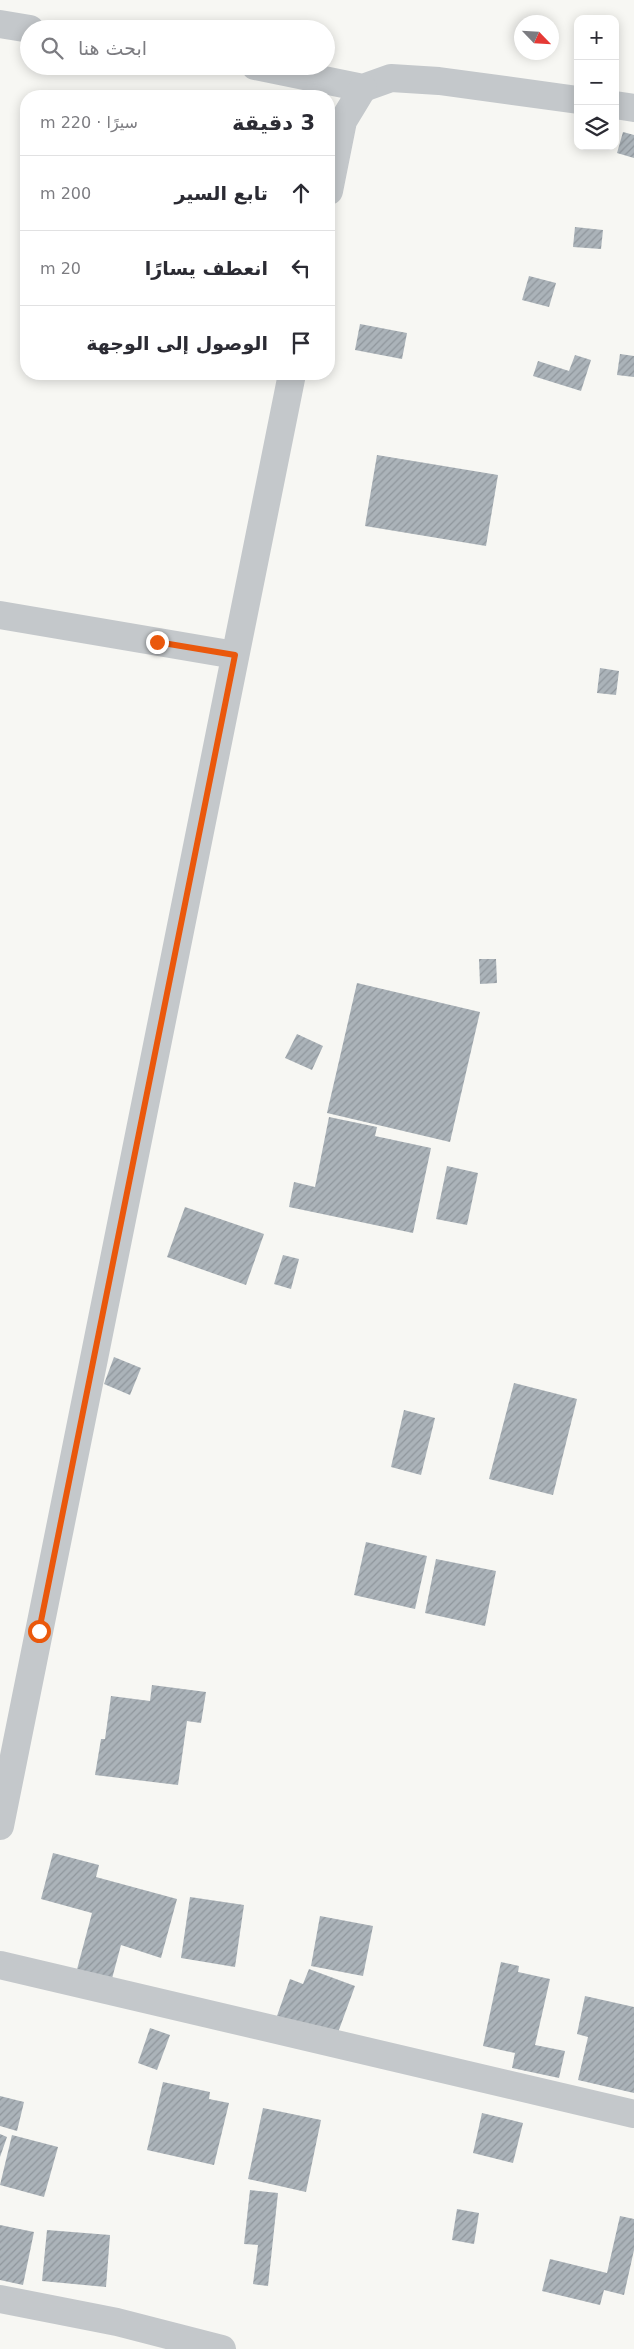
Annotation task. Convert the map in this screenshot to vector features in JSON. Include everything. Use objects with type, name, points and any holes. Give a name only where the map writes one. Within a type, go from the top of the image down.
[{"type":"street","points":[[0,24],[20,27]]},
{"type":"street","points":[[300,75],[363,88],[391,78],[439,81],[574,99]]},
{"type":"street","points":[[335,161],[343,121],[363,88]]},
{"type":"street","points":[[619,106],[634,108]]},
{"type":"street","points":[[0,1826],[291,380]]},
{"type":"street","points":[[0,615],[235,655]]},
{"type":"street","points":[[0,1964],[634,2114]]},
{"type":"street","points":[[0,2299],[117,2322],[222,2349]]},
{"type":"building","points":[[623,132],[634,135],[634,158],[617,153]]},
{"type":"building","points":[[575,227],[603,230],[601,249],[573,247]]},
{"type":"building","points":[[529,276],[556,283],[549,307],[522,300]]},
{"type":"building","points":[[360,324],[407,333],[402,359],[355,350]]},
{"type":"building","points":[[620,354],[634,356],[634,377],[617,375]]},
{"type":"building","points":[[575,355],[591,360],[581,391],[533,376],[538,361],[569,371]]},
{"type":"building","points":[[377,455],[498,475],[486,546],[365,526]]},
{"type":"building","points":[[600,668],[619,671],[616,695],[597,693]]},
{"type":"building","points":[[479,959],[496,959],[497,983],[480,984]]},
{"type":"building","points":[[357,983],[480,1012],[450,1142],[327,1113]]},
{"type":"building","points":[[297,1034],[323,1046],[312,1070],[285,1058]]},
{"type":"building","points":[[329,1117],[377,1127],[375,1136],[431,1148],[413,1233],[289,1207],[294,1182],[315,1187]]},
{"type":"building","points":[[447,1166],[478,1173],[467,1225],[436,1219]]},
{"type":"building","points":[[185,1207],[264,1234],[246,1285],[167,1257]]},
{"type":"building","points":[[283,1255],[299,1259],[291,1289],[274,1284]]},
{"type":"building","points":[[114,1357],[141,1368],[130,1395],[104,1384]]},
{"type":"building","points":[[514,1383],[577,1399],[553,1495],[489,1479]]},
{"type":"building","points":[[404,1410],[435,1418],[421,1475],[391,1467]]},
{"type":"building","points":[[366,1542],[427,1556],[415,1609],[354,1595]]},
{"type":"building","points":[[436,1559],[496,1571],[485,1626],[425,1613]]},
{"type":"building","points":[[152,1685],[206,1692],[201,1723],[187,1721],[178,1785],[95,1775],[101,1739],[105,1739],[111,1696],[150,1701]]},
{"type":"building","points":[[53,1853],[99,1865],[96,1877],[177,1899],[161,1958],[121,1945],[110,1986],[75,1977],[92,1913],[41,1899]]},
{"type":"building","points":[[190,1897],[244,1905],[235,1967],[181,1958]]},
{"type":"building","points":[[320,1916],[373,1926],[363,1976],[311,1966]]},
{"type":"building","points":[[501,1962],[519,1966],[518,1972],[550,1979],[535,2045],[565,2051],[559,2078],[512,2068],[515,2053],[483,2046]]},
{"type":"building","points":[[309,1969],[355,1986],[336,2038],[277,2016],[290,1979],[303,1984]]},
{"type":"building","points":[[585,1996],[634,2007],[634,2093],[578,2080],[588,2037],[577,2034]]},
{"type":"building","points":[[150,2028],[170,2035],[157,2070],[138,2063]]},
{"type":"building","points":[[163,2082],[210,2092],[209,2099],[229,2103],[214,2165],[147,2150]]},
{"type":"building","points":[[0,2096],[24,2102],[17,2131],[0,2126]]},
{"type":"building","points":[[263,2108],[321,2120],[306,2192],[248,2179]]},
{"type":"building","points":[[482,2113],[523,2123],[513,2163],[473,2153]]},
{"type":"building","points":[[0,2134],[7,2137],[0,2157]]},
{"type":"building","points":[[12,2135],[58,2147],[44,2197],[0,2185]]},
{"type":"building","points":[[250,2190],[278,2193],[268,2286],[253,2284],[258,2245],[244,2244]]},
{"type":"building","points":[[457,2209],[479,2213],[474,2244],[452,2240]]},
{"type":"building","points":[[620,2216],[634,2219],[634,2250],[624,2295],[604,2290],[600,2305],[542,2291],[550,2259],[607,2273]]},
{"type":"building","points":[[0,2225],[34,2232],[23,2285],[0,2280]]},
{"type":"building","points":[[47,2230],[110,2235],[106,2287],[42,2281]]},
{"type":"route","points":[[39,1631],[235,655],[157,642]]}]
